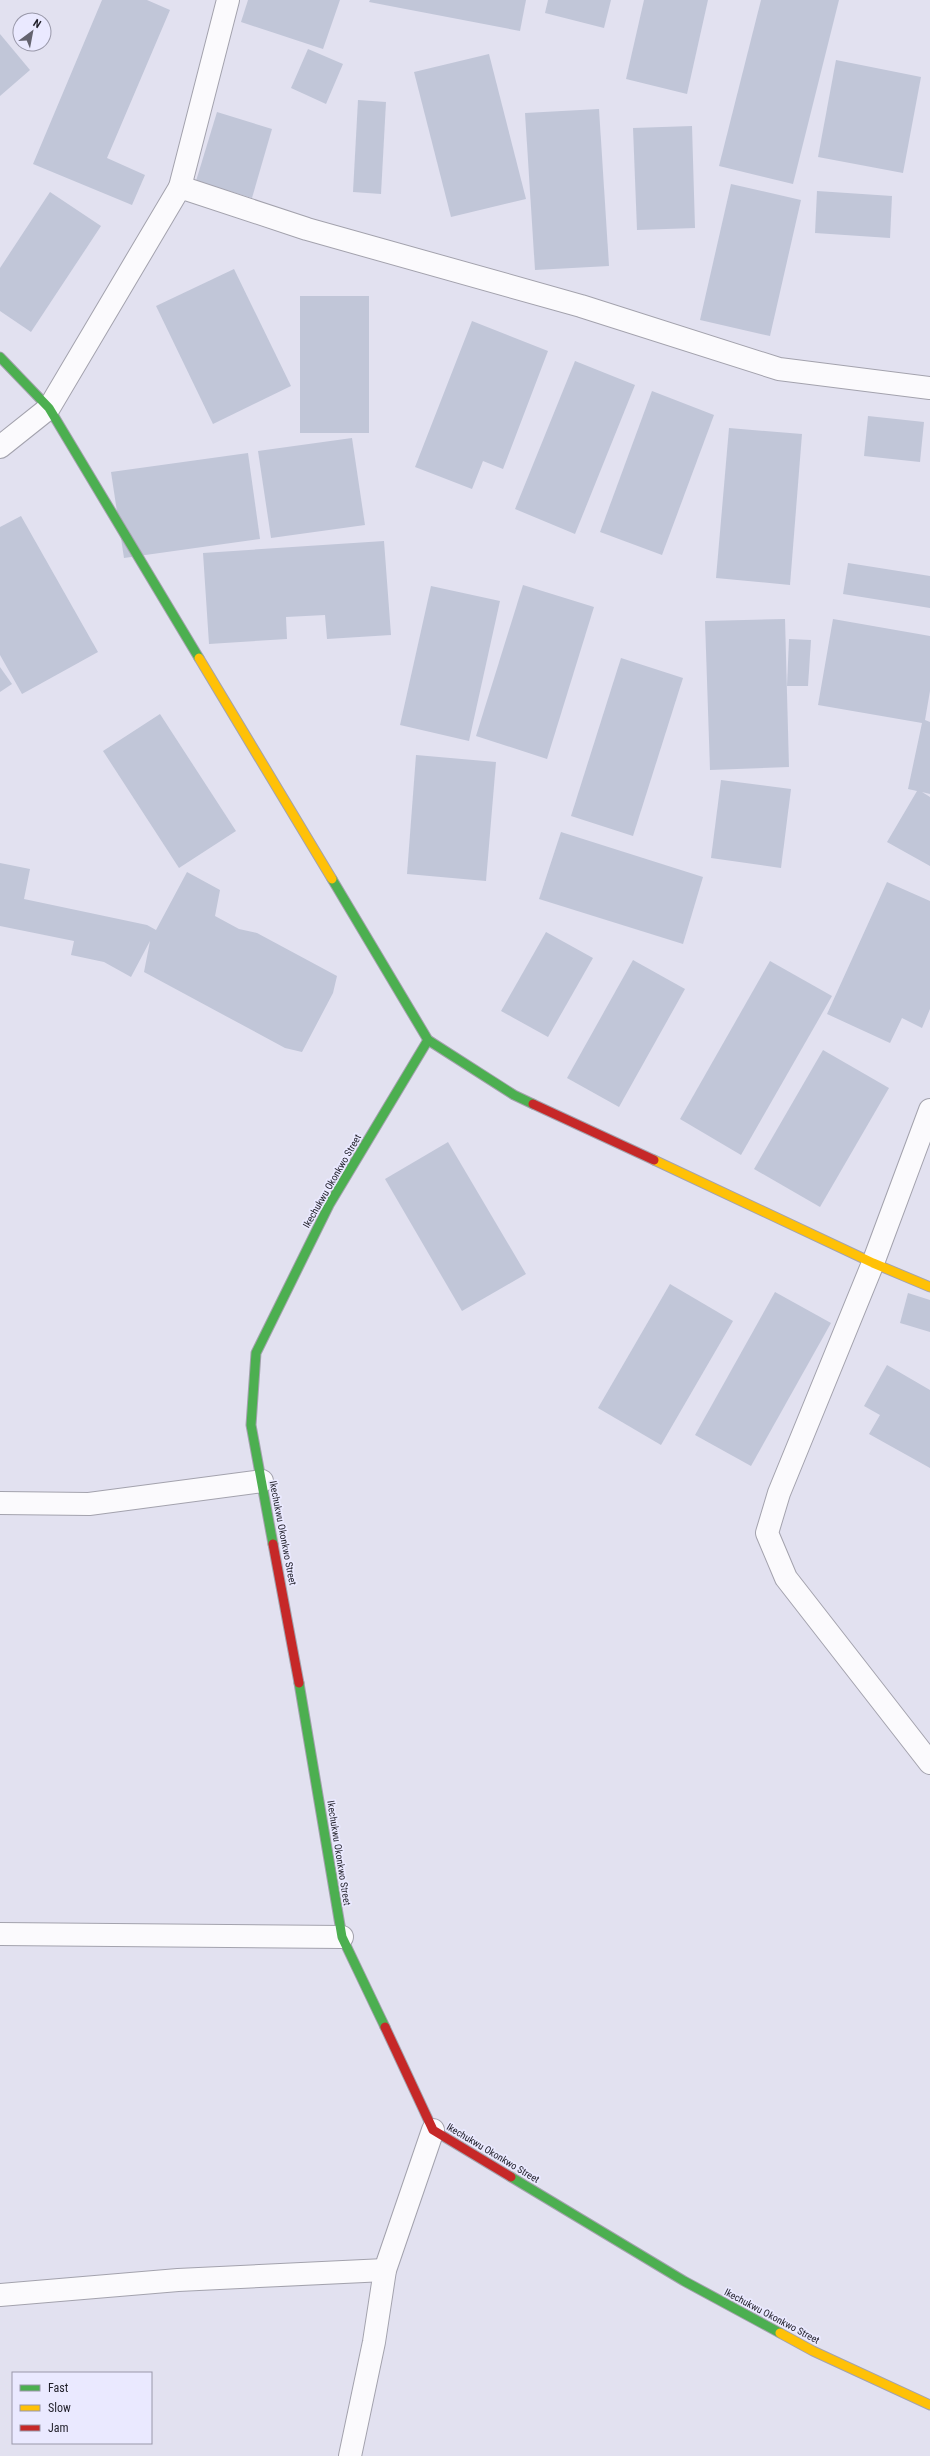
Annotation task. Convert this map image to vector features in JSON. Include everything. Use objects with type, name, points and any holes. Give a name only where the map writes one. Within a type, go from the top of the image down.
[{"type":"street","points":[[0,447],[49,408],[180,187],[228,0]]},
{"type":"street","points":[[180,187],[307,229],[581,306],[779,369],[930,388]]},
{"type":"street","points":[[0,357],[49,408],[428,1040],[514,1095],[873,1263],[930,1287]]},
{"type":"street","name":"Ikechukwu Okonkwo Street","points":[[428,1040],[328,1205],[256,1353],[251,1425],[304,1709],[342,1937],[433,2130],[684,2281],[813,2351],[930,2405]]},
{"type":"street","points":[[930,1110],[873,1263],[780,1493],[767,1533],[786,1578],[930,1763]]},
{"type":"street","points":[[0,1503],[89,1504],[262,1481]]},
{"type":"street","points":[[0,1934],[342,1937]]},
{"type":"street","points":[[350,2456],[374,2342],[385,2270],[433,2130]]},
{"type":"street","points":[[0,2295],[178,2280],[385,2270]]},
{"type":"building","points":[[102,0],[147,0],[170,10],[107,158],[145,175],[132,205],[33,164]]},
{"type":"building","points":[[248,0],[340,0],[323,49],[241,22]]},
{"type":"building","points":[[370,0],[526,0],[520,31],[369,2]]},
{"type":"building","points":[[548,0],[611,0],[604,28],[545,13]]},
{"type":"building","points":[[644,0],[708,0],[687,94],[626,79]]},
{"type":"building","points":[[761,0],[839,0],[793,184],[719,166]]},
{"type":"building","points":[[0,34],[12,48],[12,52],[15,52],[30,70],[0,96]]},
{"type":"building","points":[[308,49],[343,64],[326,104],[291,88]]},
{"type":"building","points":[[489,54],[526,199],[451,217],[414,72]]},
{"type":"building","points":[[836,60],[921,77],[903,173],[818,157]]},
{"type":"building","points":[[358,100],[386,102],[381,194],[353,192]]},
{"type":"building","points":[[599,109],[609,266],[535,270],[525,113]]},
{"type":"building","points":[[217,112],[272,129],[252,198],[196,181]]},
{"type":"building","points":[[692,126],[695,228],[637,230],[633,128]]},
{"type":"building","points":[[731,184],[801,200],[770,336],[700,320]]},
{"type":"building","points":[[817,191],[892,196],[890,238],[815,233]]},
{"type":"building","points":[[50,192],[101,226],[31,332],[0,311],[0,268]]},
{"type":"building","points":[[234,269],[291,386],[213,424],[156,306]]},
{"type":"building","points":[[300,296],[369,296],[369,433],[300,433]]},
{"type":"building","points":[[472,321],[548,351],[503,469],[483,461],[472,489],[415,467]]},
{"type":"building","points":[[575,361],[635,385],[575,534],[515,509]]},
{"type":"building","points":[[652,391],[714,415],[662,555],[600,532]]},
{"type":"building","points":[[868,416],[924,422],[920,462],[864,456]]},
{"type":"building","points":[[729,428],[802,434],[790,585],[716,578]]},
{"type":"building","points":[[352,438],[365,525],[271,538],[258,451]]},
{"type":"building","points":[[248,453],[260,539],[124,558],[111,472]]},
{"type":"building","points":[[21,516],[98,652],[22,694],[0,655],[0,527]]},
{"type":"building","points":[[384,541],[391,635],[327,639],[325,615],[286,617],[287,639],[209,644],[203,553]]},
{"type":"building","points":[[848,563],[930,576],[930,608],[843,594]]},
{"type":"building","points":[[523,585],[594,607],[547,759],[476,736]]},
{"type":"building","points":[[431,586],[500,601],[469,741],[400,725]]},
{"type":"building","points":[[785,619],[789,767],[710,770],[705,621]]},
{"type":"building","points":[[833,619],[930,636],[930,691],[925,720],[930,722],[930,794],[922,792],[930,797],[930,866],[887,842],[917,791],[908,789],[922,723],[818,705]]},
{"type":"building","points":[[789,639],[811,640],[808,686],[787,686]]},
{"type":"building","points":[[621,658],[683,678],[633,836],[571,816]]},
{"type":"building","points":[[0,667],[12,684],[0,692]]},
{"type":"building","points":[[160,714],[236,831],[179,868],[103,751]]},
{"type":"building","points":[[416,755],[496,762],[486,881],[407,874]]},
{"type":"building","points":[[721,780],[791,789],[781,868],[711,858]]},
{"type":"building","points":[[561,832],[703,877],[683,944],[539,899]]},
{"type":"building","points":[[0,863],[30,869],[24,899],[147,925],[156,930],[187,872],[220,890],[215,916],[239,929],[257,933],[337,976],[333,993],[302,1052],[285,1048],[144,972],[150,941],[131,977],[104,962],[71,955],[74,941],[0,926]]},
{"type":"building","points":[[887,882],[930,901],[930,1009],[922,1028],[902,1018],[890,1043],[827,1014]]},
{"type":"building","points":[[546,932],[593,958],[548,1037],[501,1011]]},
{"type":"building","points":[[633,960],[685,989],[619,1107],[567,1078]]},
{"type":"building","points":[[770,961],[832,996],[741,1155],[680,1119]]},
{"type":"building","points":[[823,1050],[889,1088],[820,1207],[754,1169]]},
{"type":"building","points":[[448,1142],[526,1274],[462,1311],[385,1179]]},
{"type":"building","points":[[670,1284],[733,1321],[661,1445],[598,1408]]},
{"type":"building","points":[[775,1292],[831,1323],[751,1466],[695,1435]]},
{"type":"building","points":[[908,1293],[930,1300],[930,1332],[900,1323]]},
{"type":"building","points":[[887,1365],[930,1390],[930,1468],[869,1434],[880,1415],[864,1406]]},
{"type":"traffic: fast","points":[[0,357],[49,408],[199,658]]},
{"type":"traffic: fast","points":[[332,879],[428,1040],[514,1095],[533,1104]]},
{"type":"traffic: fast","points":[[273,1544],[251,1425],[256,1353],[329,1205],[428,1040]]},
{"type":"traffic: fast","points":[[299,1683],[342,1937],[385,2027]]},
{"type":"traffic: fast","points":[[511,2177],[684,2281],[780,2333]]},
{"type":"traffic: slow","points":[[199,658],[332,879]]},
{"type":"traffic: slow","points":[[654,1160],[873,1263],[930,1287]]},
{"type":"traffic: slow","points":[[780,2333],[813,2351],[930,2405]]},
{"type":"traffic: jam","points":[[533,1104],[654,1160]]},
{"type":"traffic: jam","points":[[273,1544],[299,1683]]},
{"type":"traffic: jam","points":[[385,2027],[433,2130],[511,2177]]}]
